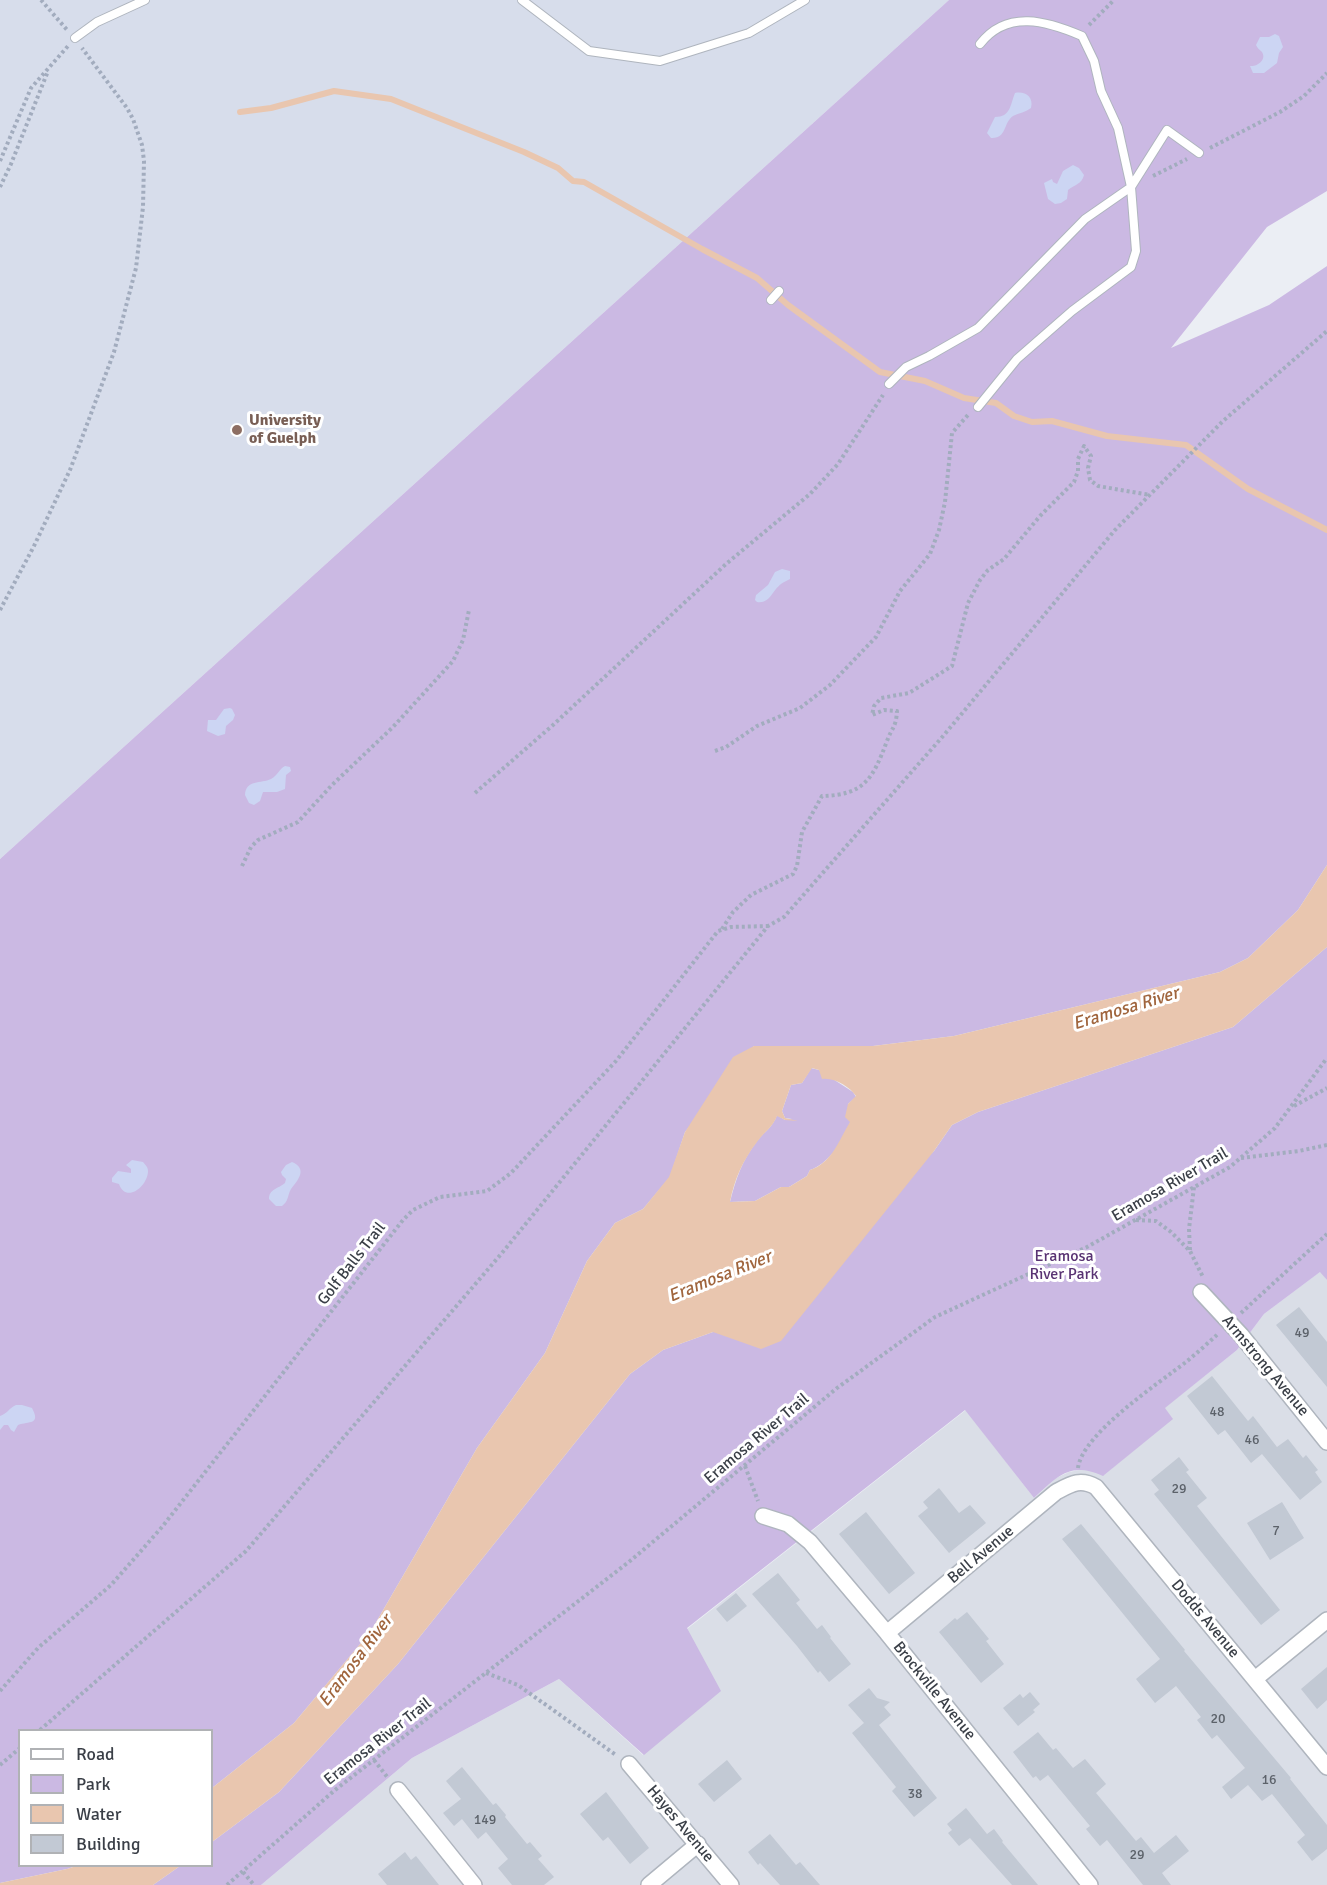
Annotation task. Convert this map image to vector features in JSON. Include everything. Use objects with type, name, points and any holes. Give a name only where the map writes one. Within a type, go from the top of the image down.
[{"type":"street","name":"Armstrong Avenue","points":[[1201,1292],[1230,1323],[1327,1442]]},
{"type":"street","name":"Bell Avenue","points":[[887,1633],[1056,1492],[1077,1482]]},
{"type":"street","name":"Dodds Avenue","points":[[1077,1482],[1088,1483],[1096,1487],[1327,1767]]},
{"type":"street","name":"Brockville Avenue","points":[[763,1516],[788,1524],[810,1542],[887,1633],[1090,1885]]},
{"type":"street","points":[[1255,1679],[1327,1620]]},
{"type":"street","name":"Hayes Avenue","points":[[629,1764],[731,1885]]},
{"type":"street","points":[[398,1790],[474,1885]]},
{"type":"street","points":[[649,1885],[698,1844]]},
{"type":"lane","points":[[75,38],[97,22],[145,0]]},
{"type":"lane","points":[[522,0],[589,51],[660,61],[749,33],[805,0]]},
{"type":"lane","points":[[978,407],[1017,359],[1072,311],[1131,267],[1136,251],[1131,187],[1118,128],[1101,91],[1094,61],[1082,36],[1058,26],[1013,21],[987,35],[980,45]]},
{"type":"lane","points":[[889,384],[915,361],[929,356],[978,328],[1085,219],[1131,187],[1167,130],[1199,153]]},
{"type":"lane","points":[[771,300],[779,291]]},
{"type":"path","points":[[0,610],[34,546],[69,470],[114,352],[136,268],[145,182],[142,145],[133,118],[75,38],[41,0]]},
{"type":"path","points":[[1082,36],[1092,21],[1114,0]]},
{"type":"path","points":[[0,161],[31,88],[75,38]]},
{"type":"path","points":[[0,187],[49,68]]},
{"type":"path","points":[[1131,187],[1280,112],[1304,96],[1327,73]]},
{"type":"path","points":[[42,1729],[246,1551],[502,1253],[768,926],[784,916],[944,735],[1115,530],[1223,421],[1327,331]]},
{"type":"path","points":[[475,793],[553,725],[726,564],[810,494],[838,464],[889,384]]},
{"type":"path","points":[[715,752],[757,726],[800,708],[830,685],[876,637],[900,591],[930,554],[939,530],[945,502],[952,434],[978,407]]},
{"type":"path","name":"Golf Balls Trail","points":[[0,1691],[38,1648],[111,1585],[162,1527],[399,1224],[413,1210],[440,1197],[484,1192],[511,1173],[616,1061],[722,929],[733,912],[751,896],[793,874],[797,866],[802,832],[822,796],[849,792],[870,780],[878,766],[888,738],[896,724],[897,711],[884,710],[872,715],[874,706],[881,698],[909,693],[952,666],[969,603],[980,580],[988,570],[1004,559],[1040,516],[1074,482],[1078,471],[1078,459],[1084,446],[1091,456],[1088,468],[1090,480],[1098,486],[1150,495]]},
{"type":"path","points":[[242,866],[251,847],[258,840],[298,822],[332,785],[393,727],[453,661],[463,640],[469,610]]},
{"type":"path","points":[[722,929],[768,926]]},
{"type":"path","name":"Eramosa River Trail","points":[[227,1885],[335,1790],[630,1561],[837,1388],[935,1317],[1087,1247],[1230,1167],[1275,1128],[1327,1058]]},
{"type":"path","points":[[1290,1108],[1327,1088]]},
{"type":"path","points":[[1240,1158],[1327,1145]]},
{"type":"path","points":[[1190,1251],[1189,1229],[1194,1187]]},
{"type":"path","points":[[1135,1220],[1156,1221],[1190,1251],[1204,1279],[1201,1292]]},
{"type":"path","points":[[1077,1482],[1079,1462],[1090,1443],[1130,1404],[1189,1360],[1327,1234]]},
{"type":"path","points":[[745,1466],[763,1516]]},
{"type":"path","points":[[486,1673],[518,1685],[629,1764]]},
{"type":"path","points":[[0,1765],[18,1750]]},
{"type":"path","points":[[374,1760],[398,1790]]},
{"type":"path","points":[[243,1872],[254,1885]]},
{"type":"shaded area","name":"University of Guelph","points":[[0,0],[949,0],[0,859]]},
{"type":"shaded area","points":[[1321,1271],[1327,1280],[1327,1885],[261,1885],[412,1758],[559,1679],[643,1755],[687,1629],[966,1410],[1034,1498],[1056,1478],[1069,1472],[1085,1469],[1104,1475],[1172,1418],[1164,1408],[1237,1350],[1264,1314]]},
{"type":"green space","points":[[949,0],[1327,0],[1327,191],[1267,227],[1171,348],[1269,305],[1327,266],[1327,865],[1298,910],[1248,958],[1220,972],[954,1036],[873,1046],[754,1046],[685,1132],[670,1177],[643,1209],[615,1223],[587,1261],[545,1353],[477,1448],[371,1631],[294,1723],[213,1787],[213,1729],[18,1729],[18,1867],[73,1867],[0,1883],[0,859]]},
{"type":"green space","name":"Eramosa River Park","points":[[1327,947],[1327,1280],[1320,1272],[1264,1314],[1237,1350],[1165,1408],[1173,1419],[1103,1476],[1082,1470],[1065,1473],[1034,1498],[965,1410],[687,1628],[721,1691],[644,1755],[559,1679],[412,1758],[261,1885],[153,1885],[179,1867],[213,1867],[213,1841],[279,1792],[398,1664],[630,1374],[663,1350],[713,1332],[934,1151],[952,1125],[978,1112],[1233,1027]]},
{"type":"green space","points":[[811,1068],[819,1070],[853,1092],[856,1097],[848,1104],[850,1123],[844,1137],[823,1163],[789,1187],[781,1187],[755,1201],[730,1202],[740,1170],[757,1141],[771,1126],[777,1115],[785,1120],[792,1119],[785,1118],[782,1111],[791,1085],[802,1083]]},
{"type":"sand","points":[[1275,34],[1279,36],[1283,47],[1277,63],[1264,73],[1253,73],[1250,66],[1258,64],[1263,58],[1262,52],[1256,45],[1260,37]]},
{"type":"sand","points":[[1015,93],[1028,96],[1032,104],[1031,108],[1013,116],[1000,136],[991,138],[987,133],[995,117],[1007,113]]},
{"type":"sand","points":[[1073,165],[1079,168],[1084,175],[1083,178],[1068,190],[1067,199],[1055,204],[1048,199],[1044,183],[1052,179],[1057,184],[1063,171]]},
{"type":"sand","points":[[782,569],[790,571],[790,579],[781,584],[768,599],[757,602],[756,595],[768,585],[775,572]]},
{"type":"sand","points":[[230,708],[235,715],[226,726],[225,734],[218,736],[207,731],[208,720],[216,720],[224,709]]},
{"type":"sand","points":[[285,766],[290,767],[291,771],[286,775],[285,789],[277,792],[263,792],[260,801],[254,805],[249,803],[245,795],[248,786],[271,779]]},
{"type":"sand","points":[[132,1160],[143,1162],[148,1168],[147,1177],[136,1191],[126,1193],[119,1184],[112,1182],[112,1178],[118,1171],[131,1173],[131,1169],[126,1165]]},
{"type":"sand","points":[[292,1162],[300,1168],[300,1175],[286,1202],[282,1206],[276,1206],[269,1196],[272,1191],[285,1183],[286,1179],[281,1172],[286,1165]]},
{"type":"sand","points":[[16,1405],[32,1408],[34,1420],[18,1425],[14,1432],[8,1425],[4,1425],[0,1430],[0,1416]]},
{"type":"water","name":"Eramosa River","points":[[1327,865],[1327,947],[1233,1027],[978,1112],[952,1125],[934,1151],[781,1341],[761,1349],[713,1332],[663,1350],[630,1374],[398,1664],[279,1792],[213,1841],[213,1787],[294,1723],[371,1631],[477,1448],[545,1353],[587,1261],[615,1223],[643,1209],[669,1177],[685,1132],[733,1057],[754,1046],[873,1046],[954,1036],[1220,972],[1248,958],[1298,910]],"holes":[[[812,1068],[819,1070],[822,1079],[841,1083],[856,1096],[848,1104],[845,1117],[850,1122],[834,1150],[818,1167],[810,1170],[807,1176],[789,1187],[781,1187],[755,1201],[730,1202],[743,1163],[777,1116],[785,1120],[798,1121],[785,1118],[782,1111],[791,1085],[802,1083]]]},
{"type":"water","points":[[73,1867],[179,1867],[153,1885],[0,1885],[0,1883]]},
{"type":"building","points":[[1299,1307],[1327,1342],[1327,1387],[1276,1325]]},
{"type":"building","points":[[1212,1376],[1248,1421],[1253,1416],[1277,1447],[1288,1439],[1303,1458],[1306,1455],[1318,1470],[1315,1472],[1322,1482],[1300,1500],[1262,1454],[1251,1463],[1225,1430],[1218,1435],[1187,1396]]},
{"type":"building","points":[[1179,1457],[1189,1470],[1186,1472],[1207,1498],[1197,1506],[1280,1610],[1261,1625],[1154,1494],[1159,1490],[1151,1480]]},
{"type":"building","points":[[939,1488],[959,1513],[970,1505],[986,1523],[949,1553],[918,1516],[928,1508],[923,1502]]},
{"type":"building","points":[[1282,1502],[1304,1538],[1270,1560],[1247,1523]]},
{"type":"building","points":[[866,1512],[915,1573],[889,1594],[839,1534]]},
{"type":"building","points":[[1081,1524],[1291,1778],[1327,1825],[1327,1849],[1312,1861],[1297,1842],[1305,1835],[1272,1794],[1262,1801],[1248,1785],[1231,1799],[1222,1787],[1245,1768],[1217,1735],[1212,1739],[1197,1720],[1201,1717],[1176,1686],[1155,1703],[1136,1679],[1160,1659],[1062,1539]]},
{"type":"building","points":[[778,1573],[800,1600],[796,1603],[817,1629],[822,1625],[851,1664],[829,1682],[820,1671],[818,1673],[752,1594]]},
{"type":"building","points":[[736,1593],[747,1606],[727,1622],[716,1609]]},
{"type":"building","points":[[967,1612],[989,1639],[986,1641],[1004,1664],[981,1683],[939,1632],[955,1618],[957,1620]]},
{"type":"building","points":[[1327,1667],[1327,1700],[1317,1709],[1301,1689]]},
{"type":"building","points":[[869,1688],[877,1698],[890,1702],[884,1707],[891,1715],[879,1725],[937,1798],[914,1817],[892,1791],[896,1787],[852,1733],[864,1723],[848,1705]]},
{"type":"building","points":[[1030,1692],[1040,1704],[1033,1710],[1035,1712],[1018,1726],[1003,1708],[1020,1694],[1023,1698]]},
{"type":"building","points":[[1038,1732],[1073,1768],[1085,1759],[1106,1784],[1096,1793],[1136,1841],[1141,1837],[1154,1853],[1176,1835],[1189,1851],[1162,1873],[1171,1885],[1143,1885],[1107,1840],[1100,1846],[1086,1829],[1090,1826],[1048,1775],[1040,1781],[1036,1776],[1033,1778],[1013,1752]]},
{"type":"building","points":[[727,1760],[742,1779],[714,1802],[698,1784]]},
{"type":"building","points":[[462,1767],[493,1805],[496,1803],[527,1844],[530,1842],[542,1856],[538,1859],[554,1877],[544,1885],[512,1885],[498,1868],[508,1859],[486,1832],[478,1839],[462,1819],[454,1826],[443,1813],[461,1799],[446,1781]]},
{"type":"building","points":[[606,1792],[649,1848],[630,1864],[608,1837],[603,1841],[580,1814]]},
{"type":"building","points":[[966,1808],[987,1834],[994,1829],[1038,1885],[1012,1885],[970,1838],[959,1846],[948,1833],[952,1830],[947,1824]]},
{"type":"building","points":[[770,1834],[796,1865],[800,1862],[820,1885],[780,1885],[760,1863],[758,1865],[748,1852]]},
{"type":"building","points":[[405,1852],[411,1860],[416,1856],[439,1885],[387,1885],[378,1874]]},
{"type":"waterway","points":[[240,112],[271,108],[334,91],[391,99],[524,152],[558,168],[573,181],[584,182],[757,278],[788,305],[880,372],[925,381],[964,398],[996,403],[1014,416],[1032,422],[1052,421],[1107,436],[1186,445],[1248,489],[1327,530]]},
{"type":"place","name":"University of Guelph","points":[[237,430]]}]
